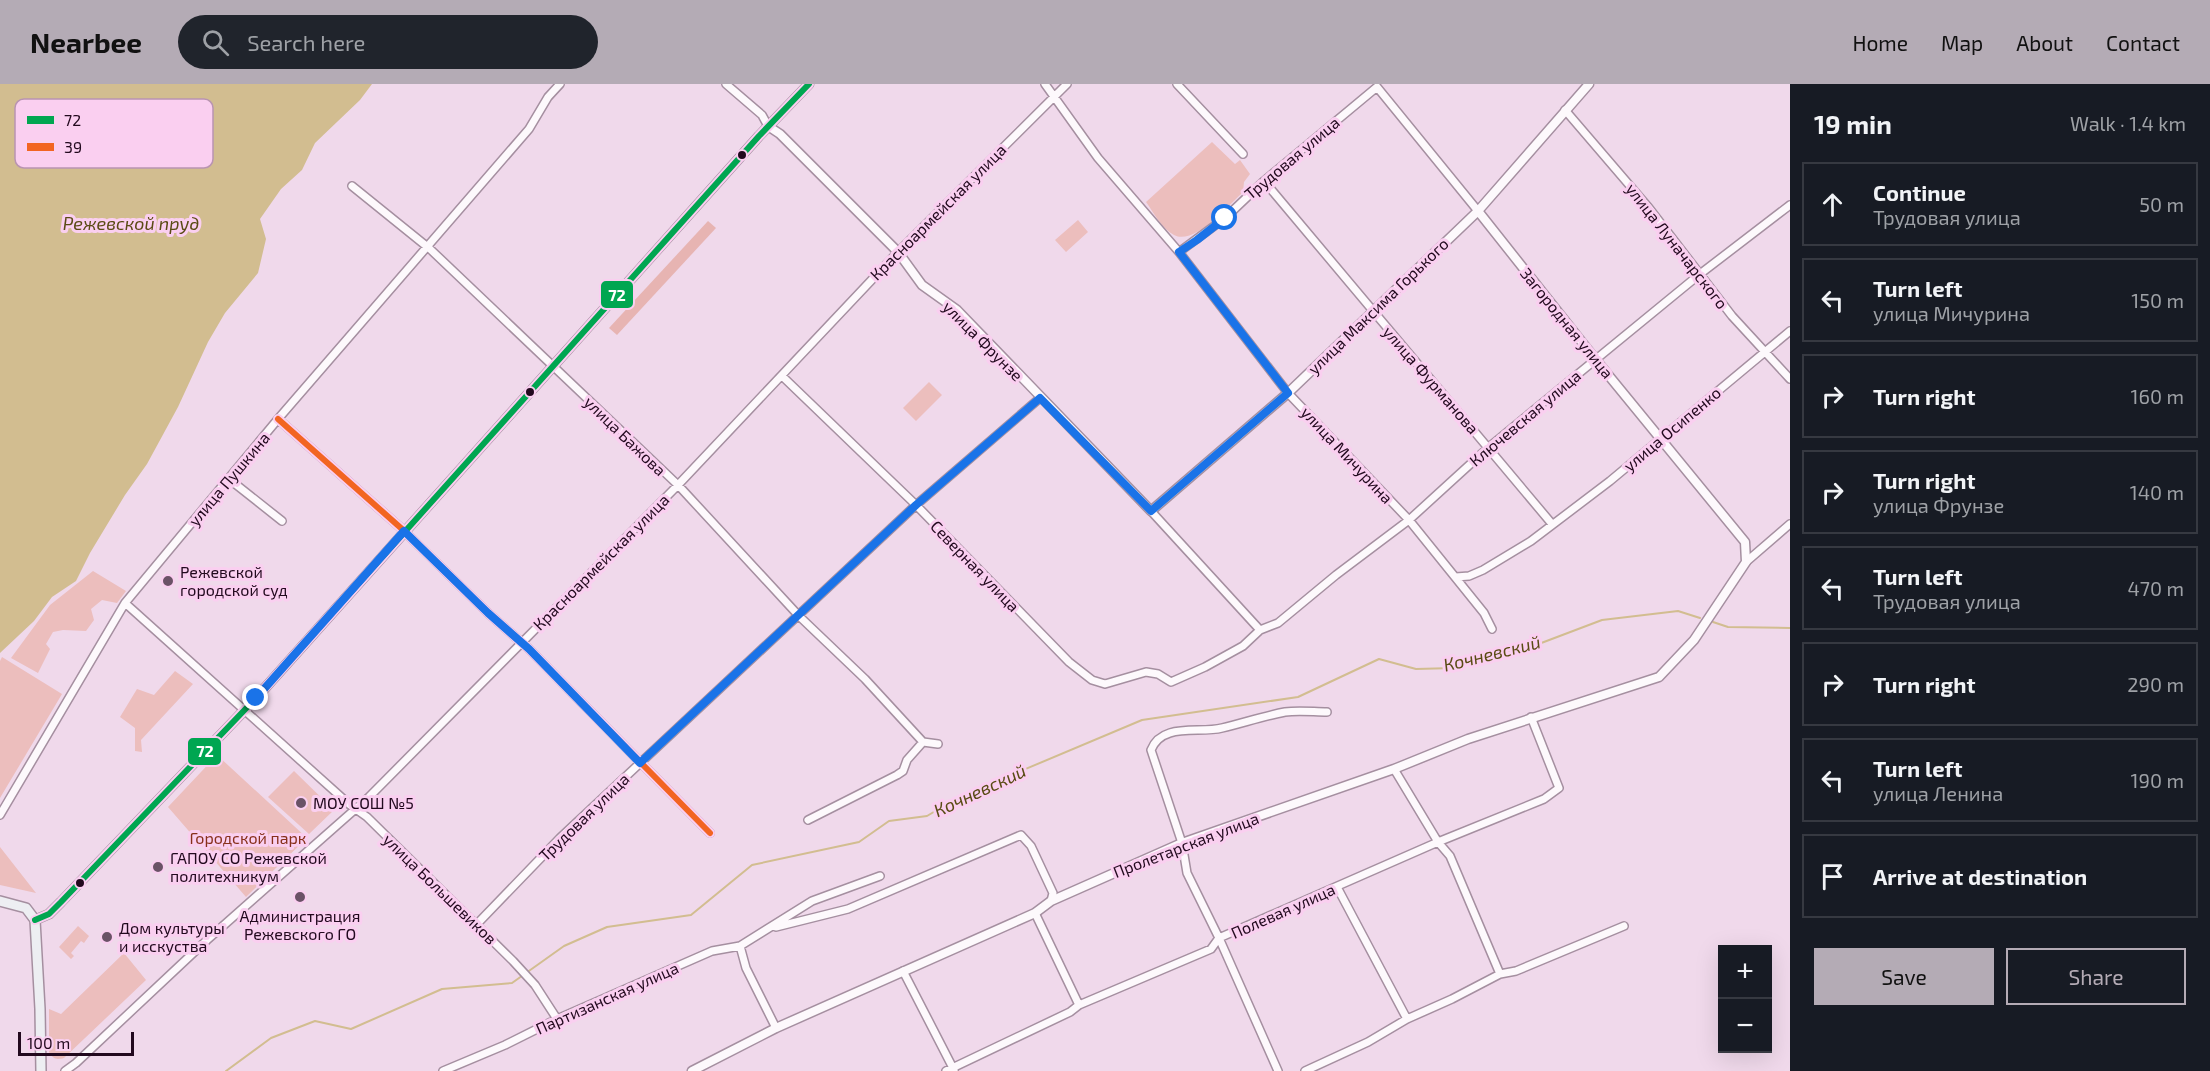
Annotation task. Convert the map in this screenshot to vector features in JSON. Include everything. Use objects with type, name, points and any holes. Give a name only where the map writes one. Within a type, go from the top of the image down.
[{"type":"main road","points":[[0,902],[26,908],[35,920],[41,1071]]},
{"type":"street","name":"улица Пушкина","points":[[0,815],[125,603],[426,246],[529,129],[548,97],[560,84]]},
{"type":"street","name":"улица Фрунзе","points":[[726,84],[762,115],[768,126],[780,134],[898,252],[922,285],[957,310],[1151,511],[1260,630]]},
{"type":"street","points":[[35,920],[49,914],[62,902],[244,711],[768,126],[809,84]]},
{"type":"street","name":"улица Мичурина","points":[[1045,84],[1098,158],[1179,252],[1288,393],[1409,520],[1484,613],[1492,629]]},
{"type":"street","name":"Красноармейская улица","points":[[65,1071],[207,940],[280,878],[355,809],[678,485],[898,252],[1067,84]]},
{"type":"street","points":[[1177,84],[1243,154]]},
{"type":"street","name":"улица Максима Горького","points":[[1151,511],[1288,393],[1478,211],[1589,84]]},
{"type":"street","name":"Трудовая улица","points":[[1179,252],[1225,218],[1264,181],[1377,87]]},
{"type":"street","name":"Загородная улица","points":[[1377,87],[1745,542],[1746,562]]},
{"type":"street","name":"улица Луначарского","points":[[1565,110],[1649,208],[1732,316],[1790,379]]},
{"type":"street","name":"улица Фурманова","points":[[1264,181],[1552,524]]},
{"type":"street","name":"улица Бажова","points":[[352,186],[426,246],[678,485],[799,616],[865,679],[923,742]]},
{"type":"street","name":"Ключевская улица","points":[[1092,680],[1105,684],[1146,672],[1158,674],[1171,682],[1205,667],[1243,646],[1260,630],[1278,623],[1409,520],[1489,447],[1700,274],[1790,206]]},
{"type":"street","name":"улица Осипенко","points":[[1456,577],[1469,576],[1483,570],[1532,541],[1610,481],[1790,332]]},
{"type":"street","name":"Северная улица","points":[[782,376],[916,505],[1070,663],[1092,680]]},
{"type":"street","name":"Трудовая улица","points":[[477,924],[560,838],[916,505],[1040,398]]},
{"type":"street","points":[[279,419],[404,531],[521,643],[710,833]]},
{"type":"street","points":[[229,478],[282,521]]},
{"type":"street","points":[[1746,562],[1790,524]]},
{"type":"street","name":"Пролетарская улица","points":[[692,1071],[776,1028],[1035,913],[1051,901],[1182,843],[1394,769],[1467,739],[1659,677],[1688,647],[1746,562]]},
{"type":"street","name":"улица Большевиков","points":[[125,603],[244,711],[367,817],[513,961],[535,985],[557,1019]]},
{"type":"street","points":[[1278,1071],[1219,938],[1187,873],[1182,843],[1150,750],[1154,743],[1162,737],[1184,729],[1219,729],[1288,711],[1327,712]]},
{"type":"street","name":"Полевая улица","points":[[951,1070],[1070,1012],[1079,1005],[1211,949],[1219,938],[1438,842],[1544,799],[1559,788],[1531,717]]},
{"type":"street","points":[[808,820],[903,771],[907,760],[923,742],[938,744]]},
{"type":"street","points":[[1394,769],[1438,842],[1450,856],[1500,974]]},
{"type":"street","name":"Партизанская улица","points":[[770,928],[848,909],[1021,835],[1036,855],[1053,893],[1051,901]]},
{"type":"street","name":"Партизанская улица","points":[[443,1071],[712,951],[740,946],[812,901],[880,876]]},
{"type":"street","points":[[1338,887],[1407,1019]]},
{"type":"street","points":[[1035,913],[1079,1005]]},
{"type":"street","points":[[1305,1071],[1368,1042],[1407,1019],[1500,974],[1516,971],[1624,926]]},
{"type":"street","points":[[740,946],[746,968],[776,1028]]},
{"type":"street","points":[[903,971],[951,1070]]},
{"type":"green space","points":[[1212,142],[1235,164],[1240,160],[1250,174],[1244,182],[1243,192],[1201,230],[1182,237],[1174,235],[1162,225],[1146,202]]},
{"type":"green space","points":[[1078,220],[1088,232],[1066,252],[1055,240]]},
{"type":"green space","points":[[929,382],[942,395],[916,421],[903,408]]},
{"type":"green space","points":[[93,571],[126,591],[117,603],[102,600],[91,609],[94,620],[86,631],[53,632],[46,644],[50,649],[38,673],[11,658],[50,605]]},
{"type":"green space","points":[[2,657],[62,694],[0,798],[0,661]]},
{"type":"green space","points":[[175,671],[193,684],[141,740],[142,752],[135,751],[135,728],[120,717],[137,689],[154,695]]},
{"type":"green space","name":"Городской парк","points":[[217,755],[307,838],[246,897],[168,807]]},
{"type":"green space","name":"МОУ СОШ №5","points":[[294,771],[334,810],[309,834],[268,797]]},
{"type":"green space","points":[[0,847],[36,893],[0,885]]},
{"type":"green space","points":[[78,926],[89,936],[84,943],[81,941],[71,953],[74,956],[71,959],[59,947]]},
{"type":"green space","points":[[124,953],[146,980],[64,1058],[53,1058],[49,1052],[49,1009],[61,1014]]},
{"type":"shaded area","points":[[708,221],[716,228],[617,335],[609,328]]},
{"type":"water","name":"Режевской пруд","points":[[0,84],[372,84],[360,100],[315,143],[302,170],[281,189],[260,219],[266,239],[258,273],[225,313],[147,464],[125,495],[76,581],[52,597],[34,621],[0,653]]},
{"type":"waterway","name":"Кочневский","points":[[226,1071],[271,1038],[315,1021],[351,1029],[442,989],[512,983],[564,946],[607,927],[691,915],[752,865],[859,842],[889,821],[927,816],[959,797],[1142,720],[1298,697],[1379,659],[1416,669],[1454,668],[1536,645],[1602,620],[1678,611],[1700,618]]},
{"type":"waterway","name":"Кочневский","points":[[1713,622],[1728,627],[1790,628]]},
{"type":"transit line","name":"72","points":[[35,920],[49,914],[61,902],[256,698],[759,136],[809,84]]},
{"type":"transit line","name":"39","points":[[278,419],[402,529],[488,613],[529,649],[710,833]]},
{"type":"place","name":"Режевской городской суд","points":[[168,581]]},
{"type":"place","name":"МОУ СОШ №5","points":[[301,803]]},
{"type":"place","name":"ГАПОУ СО Режевской политехникум","points":[[158,867]]},
{"type":"place","name":"Администрация Режевского ГО","points":[[300,897]]},
{"type":"place","name":"Дом культуры и исскуства","points":[[107,937]]},
{"type":"route","points":[[256,698],[404,531],[512,636],[529,649],[640,763],[916,505],[1040,398],[1151,511],[1288,393],[1179,252],[1225,218]]}]
